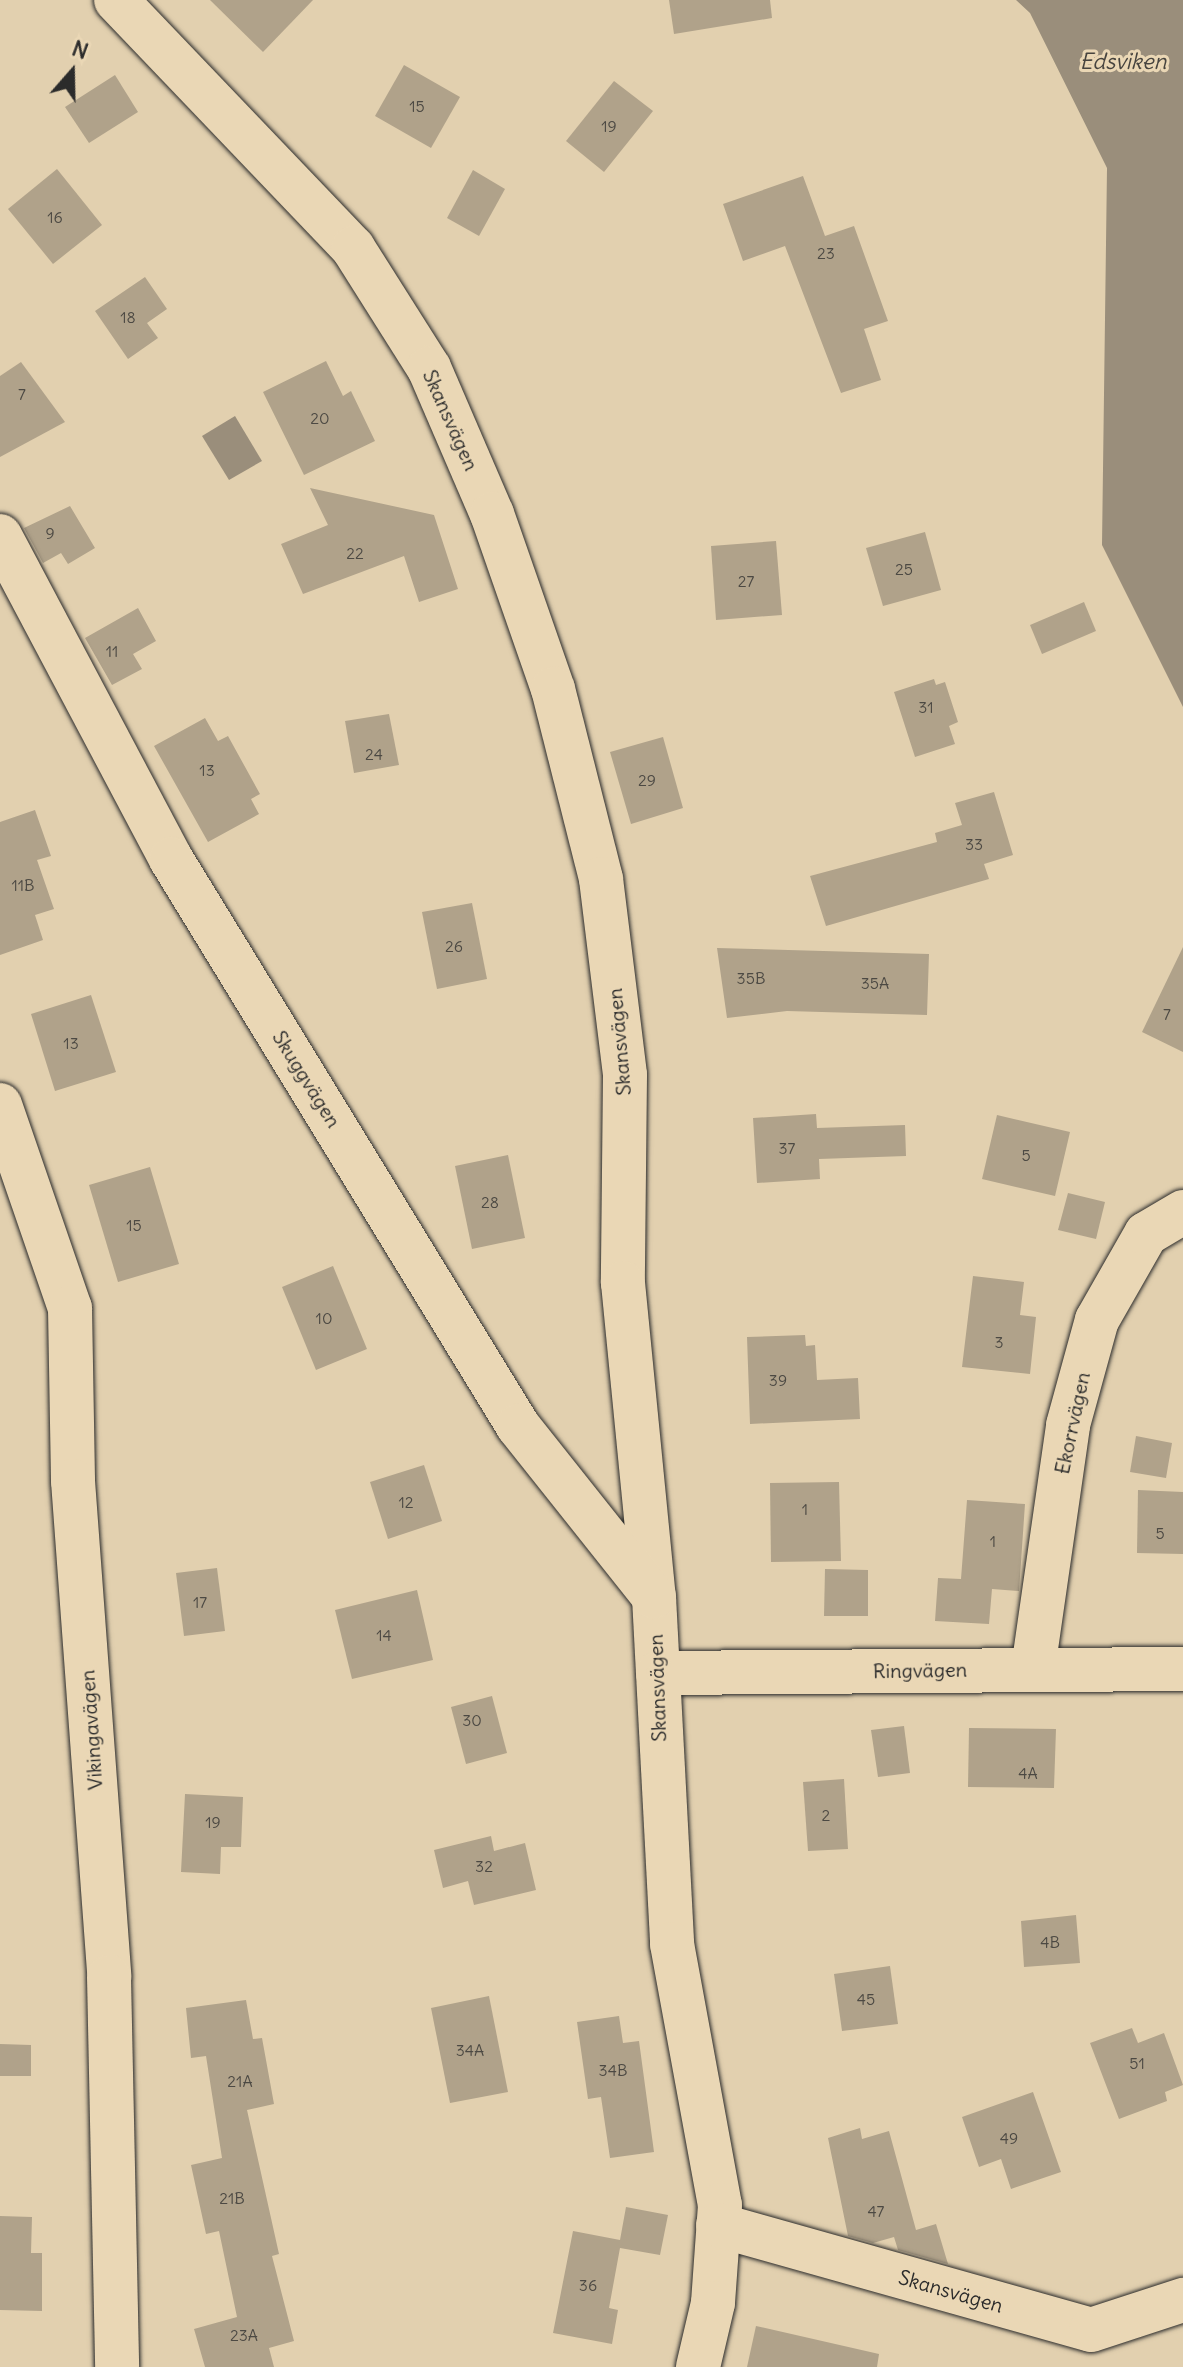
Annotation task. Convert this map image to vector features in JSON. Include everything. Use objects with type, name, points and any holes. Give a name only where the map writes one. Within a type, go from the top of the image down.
[{"type":"street","name":"Skansvägen","points":[[116,0],[353,248],[429,368],[492,514],[553,689],[601,879],[625,1075],[623,1283],[654,1597],[672,1944],[718,2225],[713,2303],[698,2367]]},
{"type":"street","name":"Skuggvägen","points":[[0,536],[171,859],[518,1426],[654,1597]]},
{"type":"street","name":"Vikingavägen","points":[[0,1105],[70,1308],[73,1481],[109,1977],[117,2367]]},
{"type":"street","name":"Ekorrvägen","points":[[1033,1669],[1068,1425],[1097,1320],[1146,1234],[1183,1212]]},
{"type":"street","name":"Ringvägen","points":[[658,1673],[1183,1669]]},
{"type":"street","name":"Skansvägen","points":[[718,2225],[1091,2330],[1183,2300]]},
{"type":"water","name":"Edsviken","points":[[1016,0],[1183,0],[1183,707],[1102,545],[1107,168],[1030,13]]},
{"type":"water","points":[[235,416],[262,461],[229,480],[202,436]]},
{"type":"building","points":[[210,0],[313,0],[263,52]]},
{"type":"building","points":[[669,0],[770,0],[772,18],[674,34]]},
{"type":"building","points":[[404,65],[460,97],[431,148],[375,116]]},
{"type":"building","points":[[115,75],[138,112],[89,143],[65,107]]},
{"type":"building","points":[[614,81],[653,111],[604,172],[566,141]]},
{"type":"building","points":[[57,169],[102,225],[53,264],[8,209]]},
{"type":"building","points":[[473,170],[505,189],[479,236],[447,218]]},
{"type":"building","points":[[803,176],[825,236],[854,226],[888,321],[864,329],[881,380],[841,393],[785,246],[743,261],[723,204]]},
{"type":"building","points":[[145,277],[167,309],[147,323],[158,338],[128,359],[95,311]]},
{"type":"building","points":[[326,361],[343,396],[351,391],[375,441],[304,475],[263,392]]},
{"type":"building","points":[[21,362],[65,422],[0,457],[0,376]]},
{"type":"building","points":[[310,488],[434,515],[458,589],[419,602],[404,556],[303,594],[281,544],[328,525]]},
{"type":"building","points":[[70,506],[95,548],[68,564],[61,553],[43,563],[24,528]]},
{"type":"building","points":[[925,532],[941,590],[883,606],[866,548]]},
{"type":"building","points":[[776,541],[782,615],[716,620],[711,546]]},
{"type":"building","points":[[1084,602],[1096,631],[1042,654],[1030,625]]},
{"type":"building","points":[[138,608],[156,641],[133,654],[142,669],[112,685],[85,638]]},
{"type":"building","points":[[934,679],[936,685],[945,682],[958,722],[949,726],[955,744],[915,757],[894,692]]},
{"type":"building","points":[[389,714],[399,765],[354,773],[345,721]]},
{"type":"building","points":[[205,718],[218,741],[228,736],[260,794],[251,799],[259,814],[208,842],[154,746]]},
{"type":"building","points":[[663,737],[683,808],[631,824],[610,752]]},
{"type":"building","points":[[994,792],[1013,855],[984,864],[989,879],[826,926],[810,876],[937,842],[935,833],[962,825],[955,803]]},
{"type":"building","points":[[35,810],[51,856],[37,860],[54,909],[35,915],[43,940],[0,955],[0,822]]},
{"type":"building","points":[[472,903],[487,979],[437,989],[422,912]]},
{"type":"building","points":[[1183,947],[1183,1052],[1142,1032]]},
{"type":"building","points":[[717,948],[929,954],[927,1015],[787,1011],[727,1018]]},
{"type":"building","points":[[91,995],[116,1072],[55,1091],[31,1014]]},
{"type":"building","points":[[816,1114],[817,1128],[905,1125],[906,1156],[819,1159],[820,1179],[757,1183],[753,1118]]},
{"type":"building","points":[[997,1115],[1070,1132],[1055,1196],[982,1179]]},
{"type":"building","points":[[508,1155],[525,1238],[472,1249],[455,1166]]},
{"type":"building","points":[[150,1167],[179,1264],[118,1282],[89,1185]]},
{"type":"building","points":[[1068,1193],[1105,1202],[1096,1239],[1058,1230]]},
{"type":"building","points":[[333,1266],[367,1349],[316,1370],[282,1287]]},
{"type":"building","points":[[973,1276],[1024,1282],[1020,1315],[1036,1317],[1030,1374],[962,1367]]},
{"type":"building","points":[[805,1335],[806,1346],[815,1345],[817,1380],[858,1378],[860,1419],[750,1424],[747,1337]]},
{"type":"building","points":[[1136,1436],[1172,1443],[1166,1478],[1130,1472]]},
{"type":"building","points":[[424,1465],[442,1521],[388,1539],[370,1482]]},
{"type":"building","points":[[839,1482],[841,1561],[771,1562],[770,1483]]},
{"type":"building","points":[[1138,1490],[1183,1492],[1183,1554],[1137,1553]]},
{"type":"building","points":[[967,1500],[1025,1504],[1019,1591],[992,1589],[989,1624],[935,1621],[938,1578],[961,1579]]},
{"type":"building","points":[[217,1568],[225,1631],[184,1636],[176,1573]]},
{"type":"building","points":[[825,1569],[868,1570],[868,1616],[824,1616]]},
{"type":"building","points":[[417,1590],[433,1660],[352,1679],[335,1610]]},
{"type":"building","points":[[492,1696],[507,1753],[466,1764],[451,1707]]},
{"type":"building","points":[[904,1726],[910,1773],[878,1777],[871,1730]]},
{"type":"building","points":[[969,1728],[1056,1729],[1054,1788],[968,1787]]},
{"type":"building","points":[[844,1779],[848,1849],[808,1851],[803,1782]]},
{"type":"building","points":[[185,1794],[243,1797],[241,1847],[221,1847],[220,1874],[181,1872]]},
{"type":"building","points":[[491,1836],[494,1851],[525,1843],[536,1890],[474,1905],[468,1881],[443,1888],[434,1850]]},
{"type":"building","points":[[1076,1915],[1080,1963],[1024,1967],[1021,1921]]},
{"type":"building","points":[[890,1966],[898,2024],[842,2031],[834,1974]]},
{"type":"building","points":[[489,1996],[508,2092],[450,2103],[431,2008]]},
{"type":"building","points":[[246,2000],[253,2039],[262,2038],[274,2104],[247,2110],[279,2254],[272,2256],[294,2341],[269,2348],[274,2367],[205,2367],[194,2329],[237,2317],[219,2231],[206,2234],[191,2165],[222,2158],[206,2056],[191,2058],[186,2008]]},
{"type":"building","points":[[619,2016],[623,2043],[639,2041],[654,2152],[610,2158],[601,2097],[588,2099],[577,2022]]},
{"type":"building","points":[[1132,2028],[1138,2043],[1164,2033],[1183,2085],[1165,2092],[1167,2101],[1119,2119],[1090,2043]]},
{"type":"building","points":[[0,2044],[31,2045],[31,2076],[0,2076]]},
{"type":"building","points":[[1033,2092],[1061,2172],[1011,2189],[1001,2159],[979,2167],[962,2117]]},
{"type":"building","points":[[860,2128],[862,2139],[889,2131],[916,2230],[936,2224],[948,2264],[898,2250],[894,2237],[873,2243],[848,2236],[828,2138]]},
{"type":"building","points":[[626,2207],[668,2215],[660,2255],[620,2248],[609,2308],[618,2310],[612,2344],[553,2333],[573,2231],[620,2240]]},
{"type":"building","points":[[0,2216],[32,2217],[31,2253],[42,2253],[42,2311],[0,2310]]},
{"type":"building","points":[[756,2326],[879,2354],[877,2367],[747,2367]]}]
